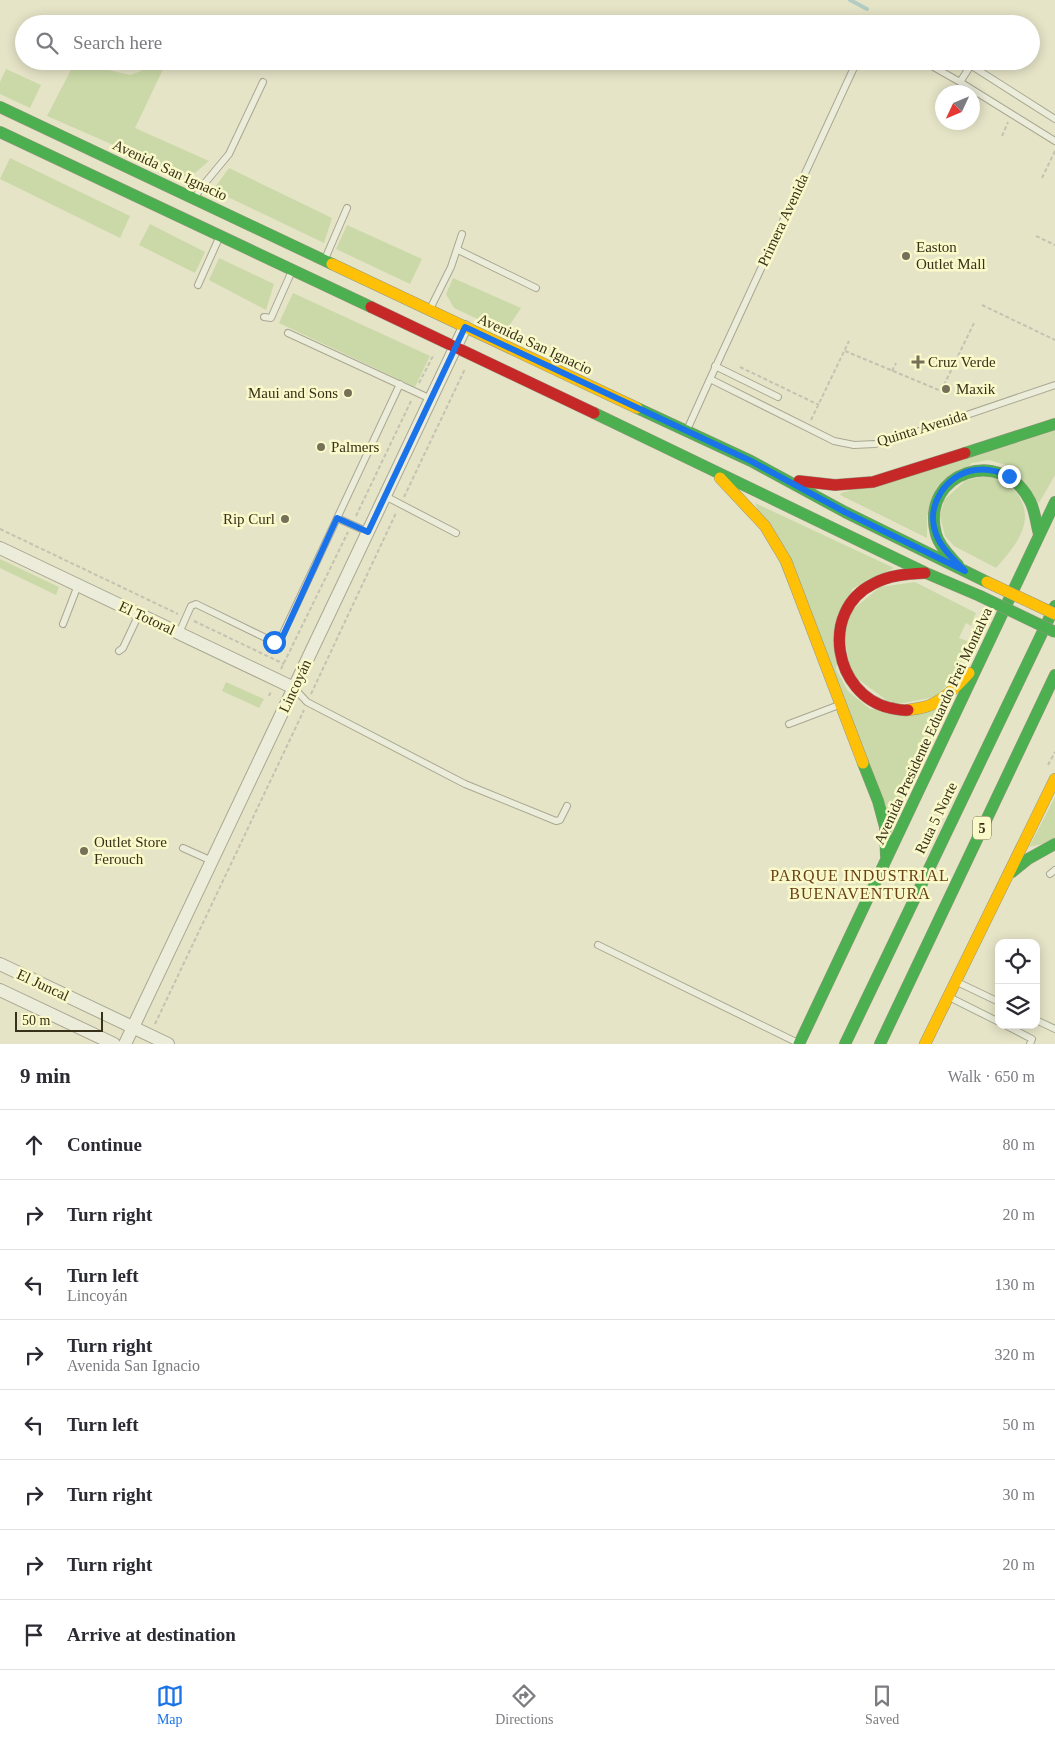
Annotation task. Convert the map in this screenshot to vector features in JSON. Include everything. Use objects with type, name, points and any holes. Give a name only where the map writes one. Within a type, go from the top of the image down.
[{"type":"main road","name":"Avenida San Ignacio","points":[[0,107],[751,461],[845,512],[1055,614]]},
{"type":"main road","points":[[0,132],[709,467],[926,573],[980,596],[1055,632]]},
{"type":"main road","points":[[377,310],[387,300],[387,290]]},
{"type":"main road","points":[[785,478],[800,482],[835,485],[873,482],[1055,424]]},
{"type":"main road","points":[[740,482],[751,475],[753,470],[751,461]]},
{"type":"main road","points":[[709,467],[754,511],[776,542],[786,562],[881,810],[886,836],[886,860]]},
{"type":"main road","points":[[965,571],[939,541],[933,518],[936,502],[943,489],[961,474],[977,469],[991,470],[1003,473],[1016,480],[1032,503],[1040,534]]},
{"type":"main road","name":"Avenida Presidente Eduardo Frei Montalva","points":[[799,1044],[1055,502]]},
{"type":"main road","points":[[926,573],[909,574],[883,580],[867,587],[854,599],[841,623],[838,641],[840,660],[848,678],[860,692],[875,702],[892,709],[910,710],[928,706],[946,694],[965,677],[981,658]]},
{"type":"main road","name":"Ruta 5 Norte","points":[[845,1044],[1055,605]]},
{"type":"main road","name":"5","points":[[880,1044],[1055,675]]},
{"type":"main road","points":[[925,1044],[1055,779]]},
{"type":"main road","points":[[1008,876],[1028,859],[1055,844]]},
{"type":"main road","points":[[888,1044],[910,980]]},
{"type":"main road","points":[[838,1044],[870,992]]},
{"type":"street","name":"Lincoyán","points":[[125,1044],[465,327]]},
{"type":"street","name":"El Totoral","points":[[0,548],[294,688]]},
{"type":"street","name":"El Juncal","points":[[0,964],[168,1044]]},
{"type":"street","name":"El Juncal","points":[[0,990],[114,1044]]},
{"type":"lane","name":"Primera Avenida","points":[[687,431],[715,366],[853,70]]},
{"type":"lane","points":[[939,70],[1053,139],[1055,130]]},
{"type":"lane","points":[[960,82],[968,70]]},
{"type":"lane","points":[[979,70],[1055,120]]},
{"type":"lane","points":[[195,198],[228,154],[263,82]]},
{"type":"lane","points":[[325,260],[348,208]]},
{"type":"lane","points":[[429,310],[451,267],[462,234]]},
{"type":"lane","points":[[198,285],[220,236]]},
{"type":"lane","points":[[458,250],[536,288]]},
{"type":"lane","points":[[264,317],[271,318],[292,270]]},
{"type":"lane","points":[[288,333],[432,399]]},
{"type":"lane","points":[[715,366],[778,397]]},
{"type":"lane","name":"Quinta Avenida","points":[[710,379],[834,441],[863,446],[905,436],[1055,385]]},
{"type":"lane","points":[[178,633],[191,606],[196,604],[274,642],[279,642],[400,384]]},
{"type":"lane","points":[[386,496],[456,533]]},
{"type":"lane","points":[[337,518],[368,532]]},
{"type":"lane","points":[[63,624],[78,585]]},
{"type":"lane","points":[[120,651],[140,614]]},
{"type":"lane","points":[[294,688],[307,702],[465,784],[556,821],[560,820],[567,806]]},
{"type":"lane","points":[[789,724],[840,705]]},
{"type":"lane","points":[[183,848],[212,861]]},
{"type":"lane","points":[[598,945],[799,1044]]},
{"type":"lane","points":[[955,981],[995,1000]]},
{"type":"lane","points":[[948,996],[995,1020]]},
{"type":"lane","points":[[1040,1022],[1055,1029]]},
{"type":"lane","points":[[1013,1029],[1032,1039],[1030,1044]]},
{"type":"path","points":[[1002,136],[1012,114]]},
{"type":"path","points":[[1042,178],[1055,151]]},
{"type":"path","points":[[1036,236],[1055,244]]},
{"type":"path","points":[[982,305],[1055,340]]},
{"type":"path","points":[[844,351],[941,391],[974,323]]},
{"type":"path","points":[[808,428],[849,341]]},
{"type":"path","points":[[892,370],[896,363]]},
{"type":"path","points":[[738,366],[819,404]]},
{"type":"path","points":[[0,529],[284,664]]},
{"type":"green space","points":[[6,69],[41,85],[30,108],[0,94],[0,82]]},
{"type":"green space","points":[[71,70],[109,70],[130,75],[141,71],[163,70],[135,128],[209,161],[189,178],[47,116]]},
{"type":"green space","points":[[10,158],[130,216],[120,238],[0,179]]},
{"type":"green space","points":[[229,168],[332,218],[324,243],[213,190]]},
{"type":"green space","points":[[150,224],[205,252],[195,273],[139,245]]},
{"type":"green space","points":[[347,225],[422,259],[410,284],[336,249]]},
{"type":"green space","points":[[219,258],[274,284],[266,310],[209,280]]},
{"type":"green space","points":[[453,278],[521,308],[505,332],[454,308],[446,294]]},
{"type":"green space","points":[[293,293],[430,356],[415,387],[279,323]]},
{"type":"green space","points":[[1055,430],[1055,475],[1039,503],[1006,465],[989,460],[972,463],[927,516],[927,538],[840,495],[841,493]]},
{"type":"green space","points":[[989,475],[1016,492],[1025,513],[1021,533],[1010,551],[996,568],[954,546],[945,536],[940,516],[944,500],[966,480]]},
{"type":"green space","points":[[755,503],[894,568],[852,589],[836,669],[848,691],[870,709],[945,706],[891,833]]},
{"type":"green space","points":[[0,559],[59,587],[56,595],[0,568]]},
{"type":"green space","points":[[915,582],[976,613],[971,626],[966,623],[959,638],[970,642],[952,680],[935,697],[893,705],[851,674],[844,634],[851,611],[880,587]]},
{"type":"green space","points":[[226,682],[264,699],[259,708],[222,691]]},
{"type":"green space","points":[[1055,797],[1055,838],[1029,847]]},
{"type":"waterway","points":[[850,0],[867,9]]},
{"type":"traffic: fast","points":[[0,107],[332,264]]},
{"type":"traffic: fast","points":[[0,132],[371,307]]},
{"type":"traffic: fast","points":[[637,408],[751,461],[845,512],[987,582]]},
{"type":"traffic: fast","points":[[594,413],[926,573],[980,596]]},
{"type":"traffic: fast","points":[[965,453],[1055,424]]},
{"type":"traffic: fast","points":[[958,565],[945,551],[937,538],[934,512],[940,495],[951,482],[966,473],[984,470],[1001,474],[1017,484],[1032,505],[1039,534]]},
{"type":"traffic: fast","points":[[799,1044],[1055,502]]},
{"type":"traffic: fast","points":[[980,596],[1055,632]]},
{"type":"traffic: fast","points":[[845,1044],[1055,606]]},
{"type":"traffic: fast","points":[[880,1044],[1055,675]]},
{"type":"traffic: fast","points":[[863,763],[878,801],[885,827],[886,856]]},
{"type":"traffic: fast","points":[[1012,872],[1028,859],[1055,844]]},
{"type":"traffic: slow","points":[[332,264],[637,408]]},
{"type":"traffic: slow","points":[[720,478],[765,526],[786,561],[863,763]]},
{"type":"traffic: slow","points":[[987,582],[1055,614]]},
{"type":"traffic: slow","points":[[908,710],[928,706],[940,700],[969,673]]},
{"type":"traffic: slow","points":[[925,1044],[1055,779]]},
{"type":"traffic: jam","points":[[371,307],[594,413]]},
{"type":"traffic: jam","points":[[799,481],[835,485],[873,482],[965,453]]},
{"type":"traffic: jam","points":[[908,710],[890,708],[871,700],[856,687],[846,670],[840,651],[840,632],[845,613],[856,597],[873,584],[892,577],[925,573]]},
{"type":"place","name":"Easton Outlet Mall","points":[[906,256]]},
{"type":"place","name":"Cruz Verde","points":[[918,362]]},
{"type":"place","name":"Maxik","points":[[946,389]]},
{"type":"place","name":"Maui and Sons","points":[[348,393]]},
{"type":"place","name":"Palmers","points":[[321,447]]},
{"type":"place","name":"Rip Curl","points":[[285,519]]},
{"type":"place","name":"Outlet Store Ferouch","points":[[84,851]]},
{"type":"district","name":"PARQUE INDUSTRIAL BUENAVENTURA","points":[[860,884]]},
{"type":"route","points":[[274,642],[279,642],[282,638],[337,518],[368,532],[465,327],[751,461],[845,512],[965,571],[944,549],[936,534],[933,518],[939,495],[948,483],[961,474],[977,469],[991,470],[1009,476]]}]
